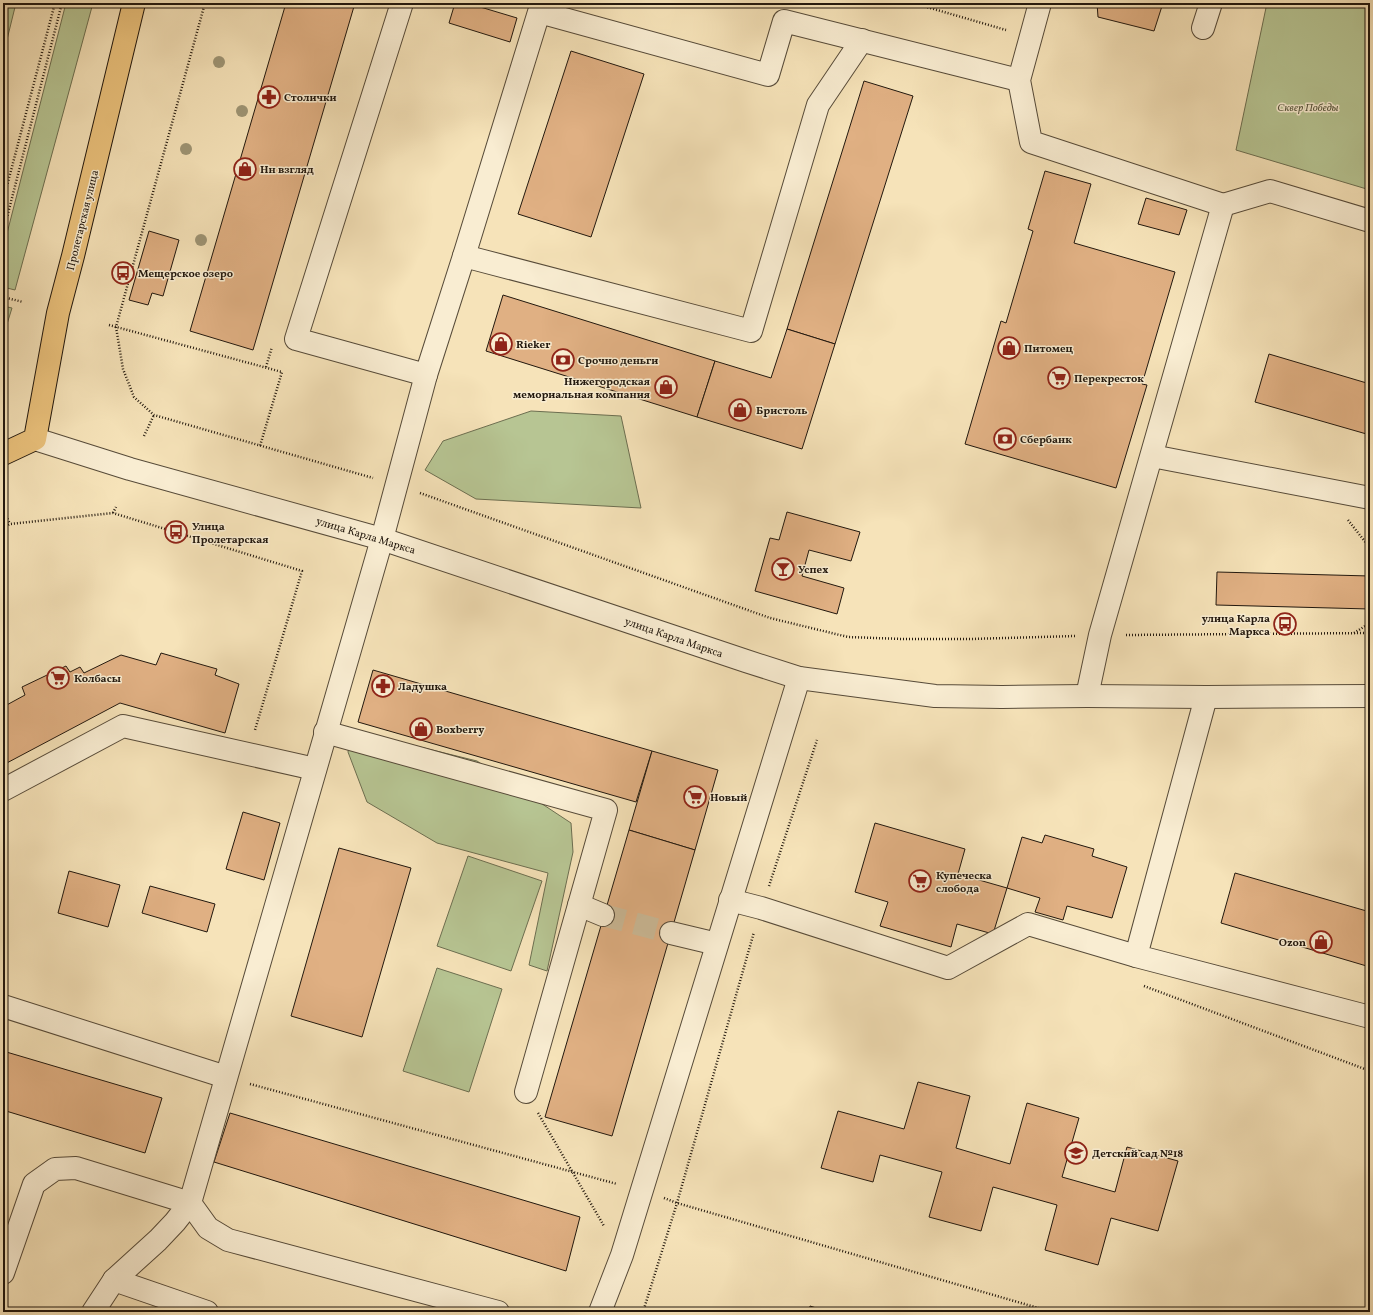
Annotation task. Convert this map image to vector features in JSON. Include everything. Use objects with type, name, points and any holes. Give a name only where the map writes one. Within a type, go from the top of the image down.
[{"type":"main road","name":"Пролетарская улица","points":[[35,439],[58,313],[134,3]]},
{"type":"main road","points":[[3,454],[35,439]]},
{"type":"street","points":[[402,3],[296,339],[426,375]]},
{"type":"street","points":[[1040,3],[1019,80],[1031,142],[1223,205],[1270,191],[1370,221]]},
{"type":"street","points":[[1204,28],[1211,3]]},
{"type":"street","points":[[93,1312],[114,1280],[158,1240],[190,1204],[314,769],[382,539],[426,375],[539,12],[768,76],[784,21],[1019,80]]},
{"type":"street","points":[[464,256],[751,331],[818,105],[862,40]]},
{"type":"street","points":[[1087,696],[1100,635],[1223,205]]},
{"type":"street","name":"улица Карла Маркса","points":[[35,439],[130,469],[382,539],[799,678],[935,696],[1370,696]]},
{"type":"street","points":[[1152,456],[1370,498]]},
{"type":"street","points":[[600,1312],[622,1255],[799,678]]},
{"type":"street","points":[[1136,956],[1206,697]]},
{"type":"street","points":[[3,790],[123,726],[314,769]]},
{"type":"street","points":[[326,732],[606,810],[526,1092]]},
{"type":"street","points":[[730,900],[761,908],[948,968],[1028,924],[1136,956],[1370,1017]]},
{"type":"street","points":[[579,905],[603,915]]},
{"type":"street","points":[[670,934],[717,944]]},
{"type":"street","points":[[3,1006],[226,1077]]},
{"type":"street","points":[[3,1273],[34,1184],[55,1169],[76,1168],[190,1204],[208,1228],[228,1240],[498,1312]]},
{"type":"street","points":[[114,1280],[207,1312]]},
{"type":"path","points":[[3,201],[54,3]]},
{"type":"path","points":[[3,234],[62,3]]},
{"type":"path","points":[[204,3],[116,328],[123,369],[134,397],[154,415],[396,484],[770,618],[848,637],[971,639],[1100,635],[1370,633]]},
{"type":"path","points":[[913,3],[1031,37]]},
{"type":"path","points":[[3,297],[23,302]]},
{"type":"path","points":[[109,325],[282,372],[260,446]]},
{"type":"path","points":[[144,436],[154,415]]},
{"type":"path","points":[[113,514],[116,507]]},
{"type":"path","points":[[3,528],[10,524],[113,514],[302,571],[248,754]]},
{"type":"path","points":[[6,516],[10,524]]},
{"type":"path","points":[[1354,633],[1370,623]]},
{"type":"path","points":[[643,1312],[679,1195],[761,908],[817,740]]},
{"type":"path","points":[[1142,985],[1370,1071]]},
{"type":"path","points":[[526,1092],[622,1255]]},
{"type":"green space","points":[[3,3],[16,3],[3,56]]},
{"type":"green space","points":[[66,3],[93,3],[15,290],[3,287],[3,249]]},
{"type":"green space","name":"Сквер Победы","points":[[1267,3],[1370,3],[1370,190],[1236,150]]},
{"type":"green space","points":[[3,306],[12,308],[3,337]]},
{"type":"green space","points":[[531,411],[621,416],[641,508],[476,499],[425,470],[443,441]]},
{"type":"green space","points":[[351,730],[477,761],[571,823],[573,852],[547,971],[529,965],[548,873],[437,843],[367,802],[348,752]]},
{"type":"green space","points":[[468,856],[542,881],[511,971],[437,946]]},
{"type":"green space","points":[[437,968],[502,989],[469,1092],[403,1071]]},
{"type":"building","points":[[286,3],[355,3],[253,350],[190,331]]},
{"type":"building","points":[[455,3],[467,3],[517,18],[510,42],[449,23]]},
{"type":"building","points":[[1097,3],[1163,3],[1154,31],[1098,17]]},
{"type":"building","points":[[571,51],[644,74],[591,237],[518,214]]},
{"type":"building","points":[[864,81],[913,96],[835,344],[787,329]]},
{"type":"building","points":[[1045,171],[1091,184],[1074,243],[1175,272],[1142,384],[1147,385],[1116,488],[965,444],[1001,321],[1006,323],[1033,231],[1028,229]]},
{"type":"building","points":[[1146,198],[1187,210],[1179,235],[1138,224]]},
{"type":"building","points":[[149,231],[179,240],[163,296],[152,293],[148,305],[129,300]]},
{"type":"building","points":[[503,295],[715,361],[697,417],[486,351]]},
{"type":"building","points":[[787,329],[835,344],[802,449],[697,417],[715,361],[771,378]]},
{"type":"building","points":[[1269,354],[1370,384],[1370,435],[1255,402]]},
{"type":"building","name":"Успех","points":[[787,512],[860,532],[851,561],[809,550],[802,576],[844,588],[837,614],[755,591],[770,538],[779,540]]},
{"type":"building","points":[[1217,572],[1370,576],[1370,609],[1216,605]]},
{"type":"building","points":[[161,653],[217,669],[215,675],[239,684],[225,733],[120,703],[3,765],[3,707],[25,695],[22,687],[66,666],[70,672],[80,667],[84,673],[121,655],[156,665]]},
{"type":"building","points":[[373,670],[652,751],[636,802],[358,722]]},
{"type":"building","points":[[652,751],[718,770],[695,850],[629,830]]},
{"type":"building","points":[[243,812],[280,823],[264,880],[226,869]]},
{"type":"building","name":"Купеческа слобода","points":[[875,823],[965,849],[958,874],[1007,888],[993,934],[957,924],[951,947],[880,926],[888,902],[855,892]]},
{"type":"building","points":[[629,830],[695,850],[612,1136],[545,1117]]},
{"type":"building","points":[[1045,835],[1094,849],[1092,856],[1127,867],[1112,918],[1067,906],[1063,920],[1035,912],[1040,898],[1007,888],[1022,837],[1042,843]]},
{"type":"building","points":[[339,848],[411,868],[362,1037],[291,1016]]},
{"type":"building","points":[[69,871],[120,885],[108,927],[58,913]]},
{"type":"building","points":[[1235,873],[1370,912],[1370,967],[1221,923]]},
{"type":"building","points":[[150,886],[215,904],[207,932],[142,913]]},
{"type":"building","points":[[3,1051],[162,1098],[145,1153],[6,1111],[3,1120]]},
{"type":"building","points":[[918,1082],[970,1096],[956,1148],[1010,1164],[1027,1103],[1079,1118],[1062,1177],[1115,1192],[1127,1147],[1178,1161],[1158,1231],[1111,1218],[1098,1265],[1045,1250],[1057,1205],[993,1187],[981,1231],[929,1217],[942,1172],[880,1155],[873,1182],[821,1168],[838,1111],[904,1129]]},
{"type":"building","points":[[230,1113],[580,1217],[566,1271],[214,1162]]},
{"type":"building","points":[[810,1306],[829,1312],[809,1312]]},
{"type":"tunnel","points":[[603,915],[671,933]]},
{"type":"place","name":"Столички","points":[[269,97]]},
{"type":"place","name":"Нн взгляд","points":[[245,169]]},
{"type":"place","name":"Мещерское озеро","points":[[123,273]]},
{"type":"place","name":"Rieker","points":[[501,344]]},
{"type":"place","name":"Питомец","points":[[1009,348]]},
{"type":"place","name":"Срочно деньги","points":[[563,360]]},
{"type":"place","name":"Перекресток","points":[[1059,378]]},
{"type":"place","name":"Нижегородская мемориальная компания","points":[[666,387]]},
{"type":"place","name":"Бристоль","points":[[740,410]]},
{"type":"place","name":"Сбербанк","points":[[1005,439]]},
{"type":"place","name":"Улица Пролетарская","points":[[176,532]]},
{"type":"place","name":"Успех","points":[[783,569]]},
{"type":"place","name":"улица Карла Маркса","points":[[1285,624]]},
{"type":"place","name":"Колбасы","points":[[58,678]]},
{"type":"place","name":"Ладушка","points":[[383,686]]},
{"type":"place","name":"Boxberry","points":[[421,729]]},
{"type":"place","name":"Новый","points":[[695,797]]},
{"type":"place","name":"Купеческа слобода","points":[[920,881]]},
{"type":"place","name":"Ozon","points":[[1321,942]]},
{"type":"place","name":"Детский сад №18","points":[[1076,1153]]}]
